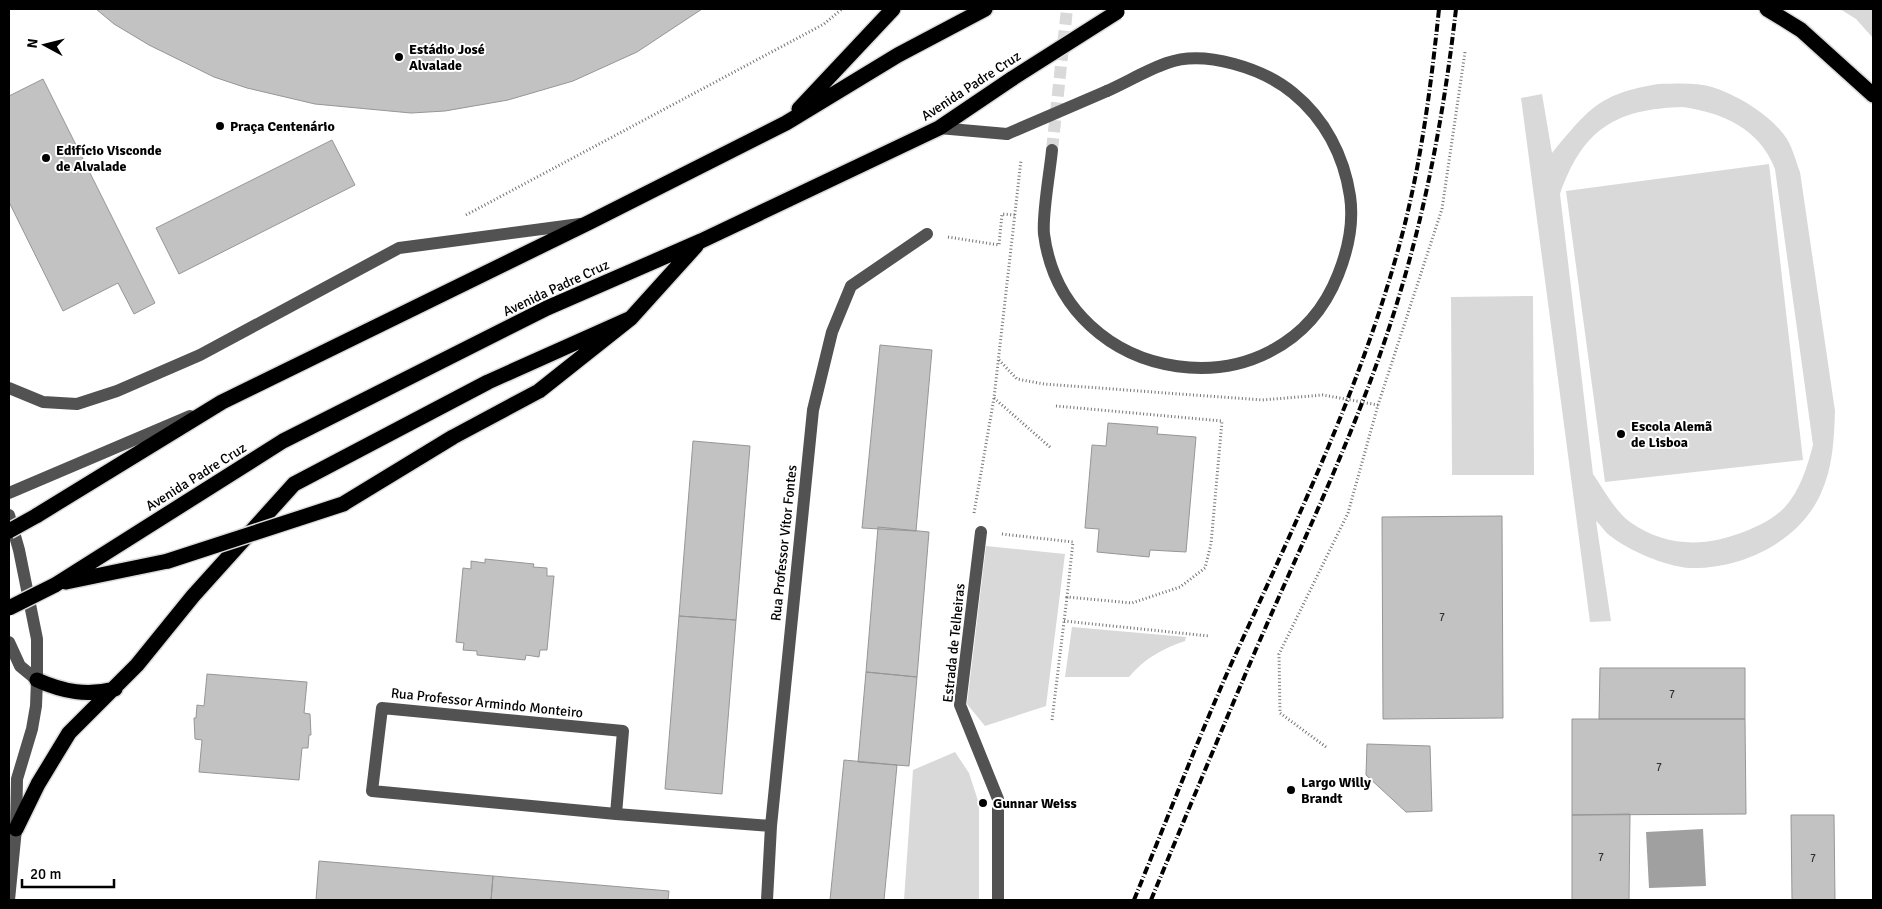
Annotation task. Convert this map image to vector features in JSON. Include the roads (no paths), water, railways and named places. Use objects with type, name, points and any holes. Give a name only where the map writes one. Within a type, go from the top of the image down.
[{"type":"highway","points":[[786,123],[893,9]]},
{"type":"highway","points":[[9,531],[222,402],[590,222],[786,123],[898,55],[985,9]]},
{"type":"highway","points":[[1767,9],[1801,30],[1873,95]]},
{"type":"highway","name":"Avenida Padre Cruz","points":[[9,608],[55,585],[283,442],[547,308],[700,241],[939,128],[1119,10]]},
{"type":"highway","points":[[55,585],[168,561],[343,504],[454,437],[540,391],[631,318],[700,241]]},
{"type":"highway","points":[[16,829],[38,784],[69,733],[137,665],[193,596],[294,484],[488,382],[631,318]]},
{"type":"highway","points":[[37,680],[51,686],[82,693],[115,688]]},
{"type":"street","points":[[939,128],[1007,134],[1169,62],[1196,59],[1222,61],[1248,68],[1271,78],[1293,93],[1312,111],[1328,132],[1340,156],[1348,181],[1351,207],[1348,242],[1335,284],[1321,306],[1304,326],[1283,342],[1260,355],[1235,364],[1210,369],[1183,369],[1157,364],[1132,355],[1110,342],[1089,325],[1072,305],[1058,282],[1049,258],[1044,232],[1052,150]]},
{"type":"street","points":[[9,388],[43,402],[77,404],[117,391],[200,355],[399,248],[590,222]]},
{"type":"street","name":"Rua Professor Vítor Fontes","points":[[767,900],[771,826],[813,410],[832,332],[851,286],[928,234]]},
{"type":"street","points":[[9,493],[222,402]]},
{"type":"street","points":[[9,515],[19,550],[37,639],[37,680],[32,729],[17,779],[16,829],[9,900]]},
{"type":"street","name":"Estrada de Telheiras","points":[[981,532],[960,705],[998,799],[998,900]]},
{"type":"street","points":[[9,642],[20,666],[37,680]]},
{"type":"street","name":"Rua Professor Armindo Monteiro","points":[[616,814],[623,732],[382,708],[372,791],[616,814],[771,826]]},
{"type":"tunnel","points":[[1052,150],[1067,9]]},
{"type":"railway","points":[[1134,900],[1228,671],[1324,458],[1346,404],[1385,295],[1408,211],[1420,154],[1439,9]]},
{"type":"railway","points":[[1151,900],[1254,654],[1351,431],[1385,340],[1410,258],[1427,188],[1447,81],[1456,9]]},
{"type":"place","name":"Estádio José Alvalade","points":[[399,57]]},
{"type":"place","name":"Praça Centenário","points":[[220,126]]},
{"type":"place","name":"Edifício Visconde de Alvalade","points":[[46,158]]},
{"type":"place","name":"Escola Alemã de Lisboa","points":[[1621,434]]},
{"type":"place","name":"Largo Willy Brandt","points":[[1291,790]]},
{"type":"place","name":"Gunnar Weiss","points":[[983,803]]}]
